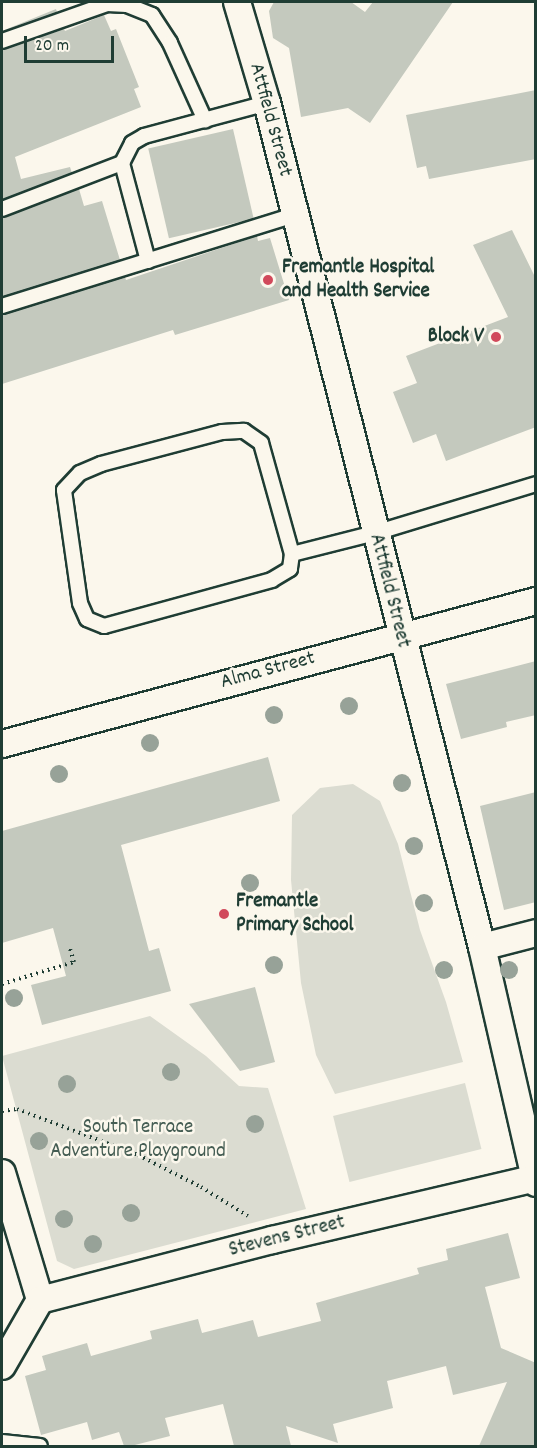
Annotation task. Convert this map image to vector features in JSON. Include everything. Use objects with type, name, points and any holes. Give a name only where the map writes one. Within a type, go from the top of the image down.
[{"type":"street","name":"Attfield Street","points":[[237,2],[267,103],[400,635],[482,947],[535,1180]]},
{"type":"street","name":"Alma Street","points":[[2,744],[400,635],[536,601]]},
{"type":"street","points":[[482,947],[536,933]]},
{"type":"street","points":[[2,1173],[9,1226],[40,1300],[2,1366]]},
{"type":"street","name":"Stevens Street","points":[[40,1300],[272,1240],[535,1180]]},
{"type":"lane","points":[[2,41],[107,4],[127,5],[152,15],[170,43],[205,120]]},
{"type":"lane","points":[[148,261],[122,163],[132,143],[144,136],[267,103]]},
{"type":"lane","points":[[2,209],[122,163]]},
{"type":"lane","points":[[2,306],[295,215]]},
{"type":"lane","points":[[244,431],[261,443],[292,554],[290,569],[272,580],[104,626],[87,619],[80,603],[64,490],[80,473],[100,464],[222,432],[244,431]]},
{"type":"lane","points":[[292,554],[375,533],[536,484]]},
{"type":"lane","points":[[2,1442],[40,1446]]},
{"type":"path","points":[[2,984],[74,962],[70,950]]},
{"type":"path","points":[[2,1111],[17,1110],[138,1155],[201,1186],[256,1221],[272,1240]]},
{"type":"green space","points":[[353,784],[380,801],[398,844],[420,930],[446,1002],[463,1062],[335,1094],[316,1055],[301,983],[291,880],[292,815],[320,788]]},
{"type":"green space","name":"South Terrace Adventure Playground","points":[[150,1016],[206,1056],[239,1086],[268,1088],[306,1209],[74,1269],[57,1261],[2,1056]]},
{"type":"green space","points":[[465,1083],[481,1149],[349,1182],[333,1116]]},
{"type":"building","points":[[274,2],[351,2],[365,12],[373,2],[453,2],[370,123],[348,108],[301,117],[289,48],[273,38],[269,11]]},
{"type":"building","points":[[56,9],[57,12],[2,32],[2,31]]},
{"type":"building","points":[[104,15],[111,31],[116,29],[139,87],[134,89],[141,107],[15,157],[21,179],[70,167],[72,173],[2,200],[2,50],[64,29],[65,31]]},
{"type":"building","points":[[536,90],[536,159],[429,179],[426,166],[417,168],[406,115]]},
{"type":"building","points":[[233,129],[254,219],[169,238],[148,149]]},
{"type":"building","points":[[79,189],[84,206],[102,201],[120,260],[2,297],[2,218]]},
{"type":"building","name":"Block V","points":[[512,230],[536,279],[536,427],[446,461],[436,434],[413,443],[393,392],[417,383],[406,356],[508,317],[473,245]]},
{"type":"building","points":[[257,236],[258,241],[270,238],[289,300],[175,335],[173,330],[2,384],[2,315],[125,277],[126,280]]},
{"type":"building","points":[[536,661],[536,715],[506,722],[507,727],[461,739],[446,684]]},
{"type":"building","points":[[268,757],[280,801],[121,845],[149,951],[159,948],[171,991],[42,1025],[31,985],[66,976],[53,928],[2,943],[2,831]]},
{"type":"building","points":[[536,792],[536,902],[504,910],[480,806]]},
{"type":"building","points":[[255,987],[275,1062],[240,1071],[189,1004]]},
{"type":"building","points":[[508,1233],[520,1278],[485,1287],[501,1348],[536,1363],[536,1446],[479,1446],[507,1382],[453,1395],[446,1366],[387,1381],[393,1408],[333,1424],[338,1443],[286,1426],[291,1446],[234,1446],[223,1404],[165,1418],[170,1436],[131,1446],[124,1446],[119,1432],[92,1440],[87,1422],[41,1435],[25,1376],[46,1370],[42,1356],[87,1343],[91,1356],[152,1339],[150,1331],[198,1319],[202,1333],[253,1320],[258,1337],[321,1321],[316,1303],[419,1274],[417,1268],[448,1260],[446,1249]]},
{"type":"place","name":"Fremantle Hospital and Health Service","points":[[268,280]]},
{"type":"place","name":"Block V","points":[[496,337]]},
{"type":"place","name":"Fremantle Primary School","points":[[224,914]]}]
